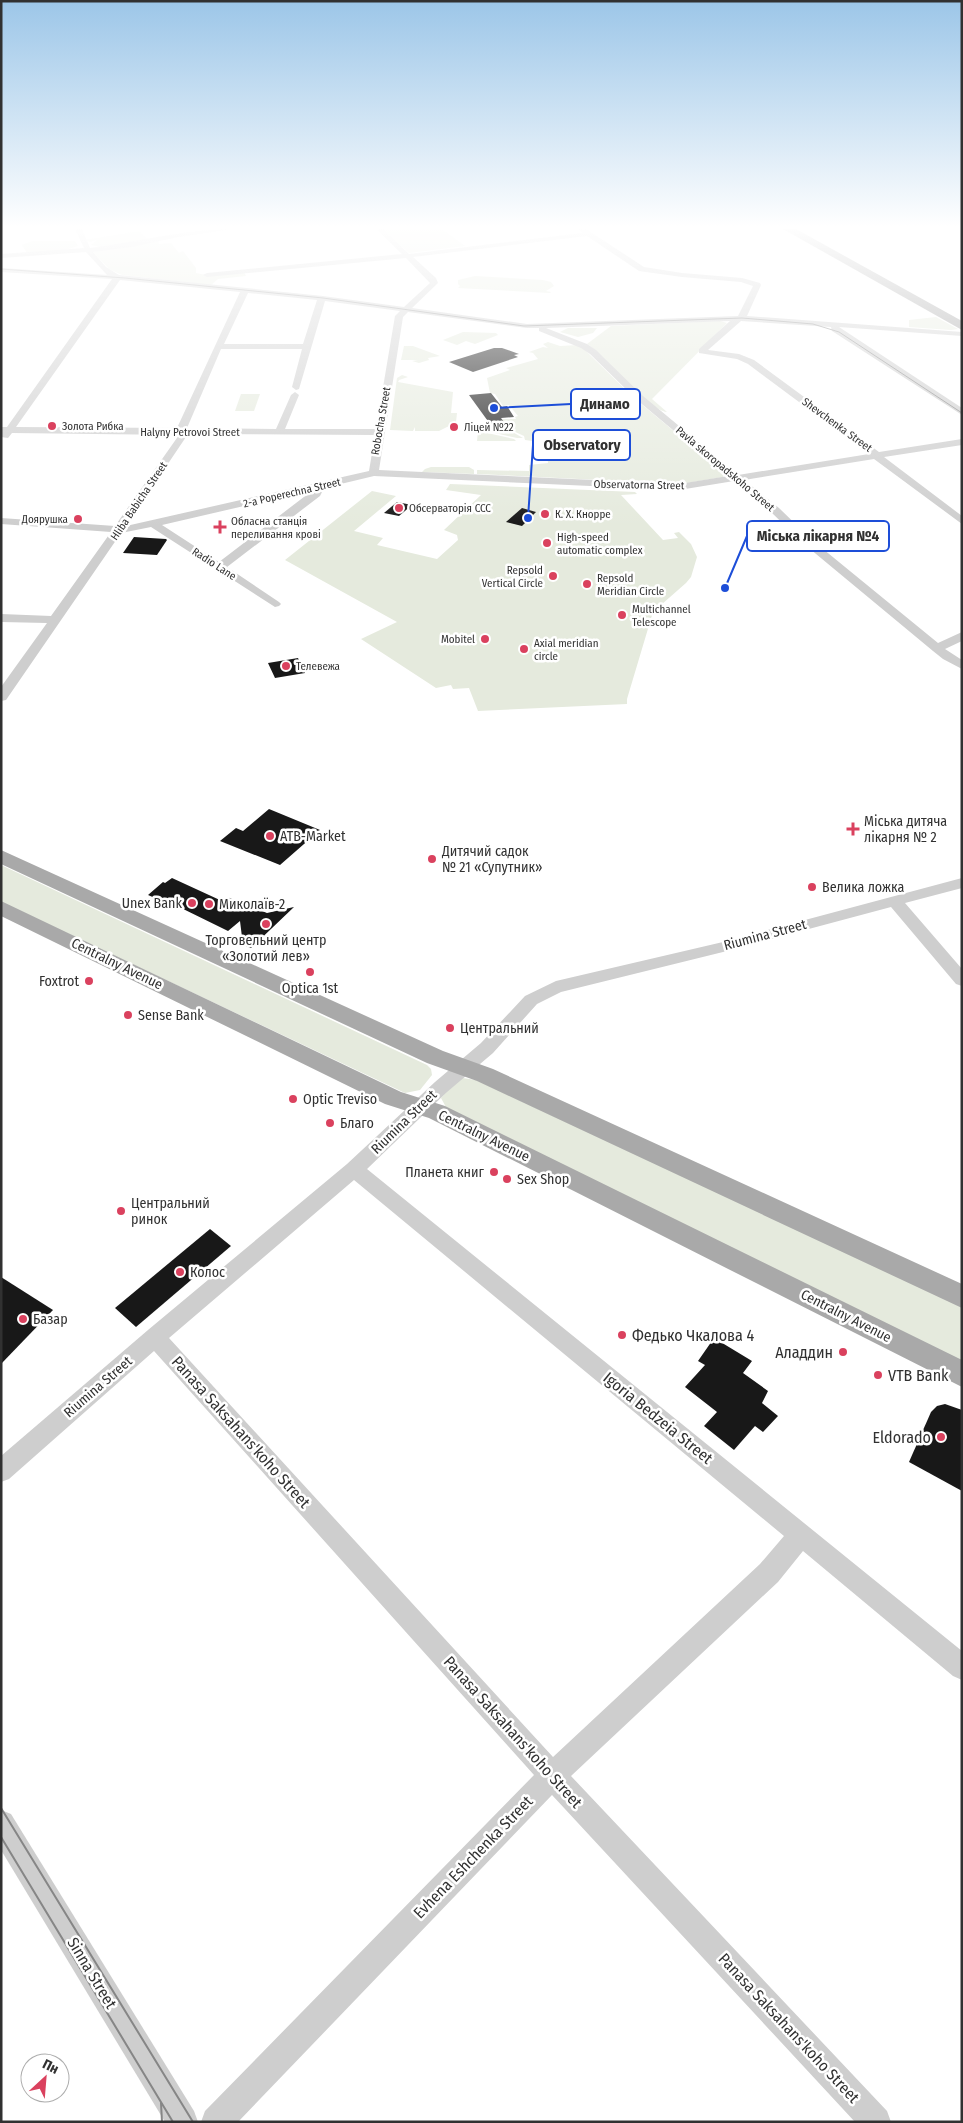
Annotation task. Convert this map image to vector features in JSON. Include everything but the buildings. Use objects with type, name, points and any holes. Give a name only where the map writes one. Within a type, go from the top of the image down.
[{"type":"main road","points":[[1,856],[435,1057],[503,1084],[962,1297]]},
{"type":"main road","name":"Centralny Avenue","points":[[1,908],[393,1098],[437,1112],[962,1374]]},
{"type":"street","points":[[1,440],[6,430],[81,328]]},
{"type":"street","name":"Hliba Babicha Street","points":[[1,697],[54,620],[120,530],[184,435],[182,428],[226,328]]},
{"type":"street","points":[[279,432],[295,391],[312,328]]},
{"type":"street","name":"Robocha Street","points":[[374,473],[397,328]]},
{"type":"street","name":"Pavla skoropadskoho Street","points":[[533,328],[563,338],[587,341],[593,352],[641,399],[775,510],[808,542],[937,648],[962,665]]},
{"type":"street","points":[[552,334],[551,330],[556,328]]},
{"type":"street","points":[[599,332],[603,328]]},
{"type":"street","name":"Shevchenka Street","points":[[727,328],[702,351],[739,357],[751,362],[962,521]]},
{"type":"street","points":[[835,328],[962,412]]},
{"type":"street","points":[[887,328],[962,334]]},
{"type":"street","points":[[218,346],[307,347]]},
{"type":"street","name":"Halyny Petrovoi Street","points":[[6,430],[379,432]]},
{"type":"street","name":"Observatorna Street","points":[[374,473],[663,488],[690,486],[962,442]]},
{"type":"street","name":"2-a Poperechna Street","points":[[1,521],[120,530],[319,487],[374,473]]},
{"type":"street","points":[[219,568],[316,494],[319,487]]},
{"type":"street","name":"Radio Lane","points":[[153,524],[275,604]]},
{"type":"street","points":[[1,618],[54,620]]},
{"type":"street","points":[[937,648],[962,636]]},
{"type":"street","name":"Riumina Street","points":[[1,1471],[155,1337],[354,1169],[487,1048],[530,1000],[556,987],[714,949],[962,883]]},
{"type":"street","points":[[894,901],[962,980]]},
{"type":"street","name":"Igoria Bedzeia Street","points":[[354,1169],[962,1667]]},
{"type":"street","name":"Panasa Saksahans'koho Street","points":[[155,1337],[552,1775],[876,2122]]},
{"type":"street","name":"Evhena Eshchenka Street","points":[[216,2122],[552,1775],[769,1573],[801,1536]]},
{"type":"street","name":"Sinna Street","points":[[1,1824],[183,2122]]},
{"type":"shaded area","points":[[568,328],[597,328],[593,333],[578,337],[560,332]]},
{"type":"shaded area","points":[[608,328],[722,328],[652,399],[667,412],[649,402],[587,344]]},
{"type":"shaded area","points":[[924,328],[958,329],[951,330]]},
{"type":"shaded area","points":[[463,332],[496,333],[498,335],[475,344],[466,341],[457,345],[443,340]]},
{"type":"shaded area","points":[[548,342],[560,346],[578,345],[584,349],[634,398],[722,471],[724,473],[723,477],[681,484],[477,474],[477,470],[529,471],[529,465],[548,463],[547,447],[544,445],[546,443],[525,440],[524,436],[507,428],[501,428],[500,430],[504,432],[509,430],[523,438],[477,428],[478,425],[504,422],[502,419],[516,419],[515,417],[518,416],[509,405],[503,406],[495,394],[490,393],[487,378],[510,370],[506,368],[538,359],[533,353],[529,352],[543,347],[548,348],[543,344]]},
{"type":"shaded area","points":[[404,346],[413,346],[440,356],[428,358],[429,360],[419,363],[412,361],[418,360],[401,360]]},
{"type":"shaded area","points":[[402,375],[408,377],[398,382],[453,392],[451,413],[457,413],[456,422],[450,422],[449,426],[439,431],[415,431],[415,427],[413,431],[390,430],[397,378]]},
{"type":"shaded area","points":[[241,394],[260,394],[254,411],[235,411]]},
{"type":"shaded area","points":[[478,431],[514,439],[516,441],[477,441]]},
{"type":"shaded area","points":[[431,467],[469,467],[474,470],[474,474],[422,472]]},
{"type":"shaded area","points":[[450,484],[635,492],[637,494],[621,495],[663,540],[678,538],[674,533],[679,532],[691,544],[697,557],[691,577],[653,612],[627,704],[478,711],[469,688],[453,689],[451,685],[436,688],[361,639],[397,622],[285,560],[372,491],[396,496],[354,531],[383,538],[377,545],[437,559],[458,540],[457,535],[444,530],[481,495],[446,490]]},
{"type":"shaded area","points":[[1,865],[427,1065],[431,1069],[432,1075],[420,1090],[405,1093],[1,902]]},
{"type":"shaded area","points":[[463,1078],[476,1080],[962,1306],[962,1363],[447,1109],[441,1098],[456,1081]]},
{"type":"tram line","points":[[826,328],[839,332],[962,413]]},
{"type":"tram line","points":[[1,1808],[193,2122]]},
{"type":"tram line","points":[[1,1837],[173,2122]]},
{"type":"tram line","points":[[161,2103],[162,2122]]},
{"type":"place","name":"Динамо","points":[[494,408]]},
{"type":"place","name":"Золота Рибка","points":[[52,426]]},
{"type":"place","name":"Ліцей №22","points":[[454,427]]},
{"type":"place","name":"Обсерваторія ССС","points":[[399,508]]},
{"type":"place","name":"К. Х. Кнорре","points":[[545,514]]},
{"type":"place","name":"Observatory","points":[[528,518]]},
{"type":"place","name":"Доярушка","points":[[78,519]]},
{"type":"place","name":"Обласна станція переливання крові","points":[[220,527]]},
{"type":"place","name":"High-speed automatic complex","points":[[547,543]]},
{"type":"place","name":"Repsold Vertical Circle","points":[[553,576]]},
{"type":"place","name":"Repsold Meridian Circle","points":[[587,584]]},
{"type":"place","name":"Міська лікарня №4","points":[[725,588]]},
{"type":"place","name":"Multichannel Telescope","points":[[622,615]]},
{"type":"place","name":"Mobitel","points":[[485,639]]},
{"type":"place","name":"Axial meridian circle","points":[[524,649]]},
{"type":"place","name":"Телевежа","points":[[286,666]]},
{"type":"place","name":"Міська дитяча лікарня № 2","points":[[853,829]]},
{"type":"place","name":"ATB-Market","points":[[270,836]]},
{"type":"place","name":"Дитячий садок № 21 «Супутник»","points":[[432,859]]},
{"type":"place","name":"Велика ложка","points":[[812,887]]},
{"type":"place","name":"Unex Bank","points":[[192,903]]},
{"type":"place","name":"Миколаїв-2","points":[[209,904]]},
{"type":"place","name":"Торговельний центр «Золотий лев»","points":[[266,924]]},
{"type":"place","name":"Optica 1st","points":[[310,972]]},
{"type":"place","name":"Foxtrot","points":[[89,981]]},
{"type":"place","name":"Sense Bank","points":[[128,1015]]},
{"type":"place","name":"Центральний","points":[[450,1028]]},
{"type":"place","name":"Optic Treviso","points":[[293,1099]]},
{"type":"place","name":"Благо","points":[[330,1123]]},
{"type":"place","name":"Планета книг","points":[[494,1172]]},
{"type":"place","name":"Sex Shop","points":[[507,1179]]},
{"type":"place","name":"Центральний ринок","points":[[121,1211]]},
{"type":"place","name":"Колос","points":[[180,1272]]},
{"type":"place","name":"Базар","points":[[23,1319]]},
{"type":"place","name":"Федько Чкалова 4","points":[[622,1335]]},
{"type":"place","name":"Аладдин","points":[[843,1352]]},
{"type":"place","name":"VTB Bank","points":[[878,1375]]},
{"type":"place","name":"Eldorado","points":[[941,1437]]}]
